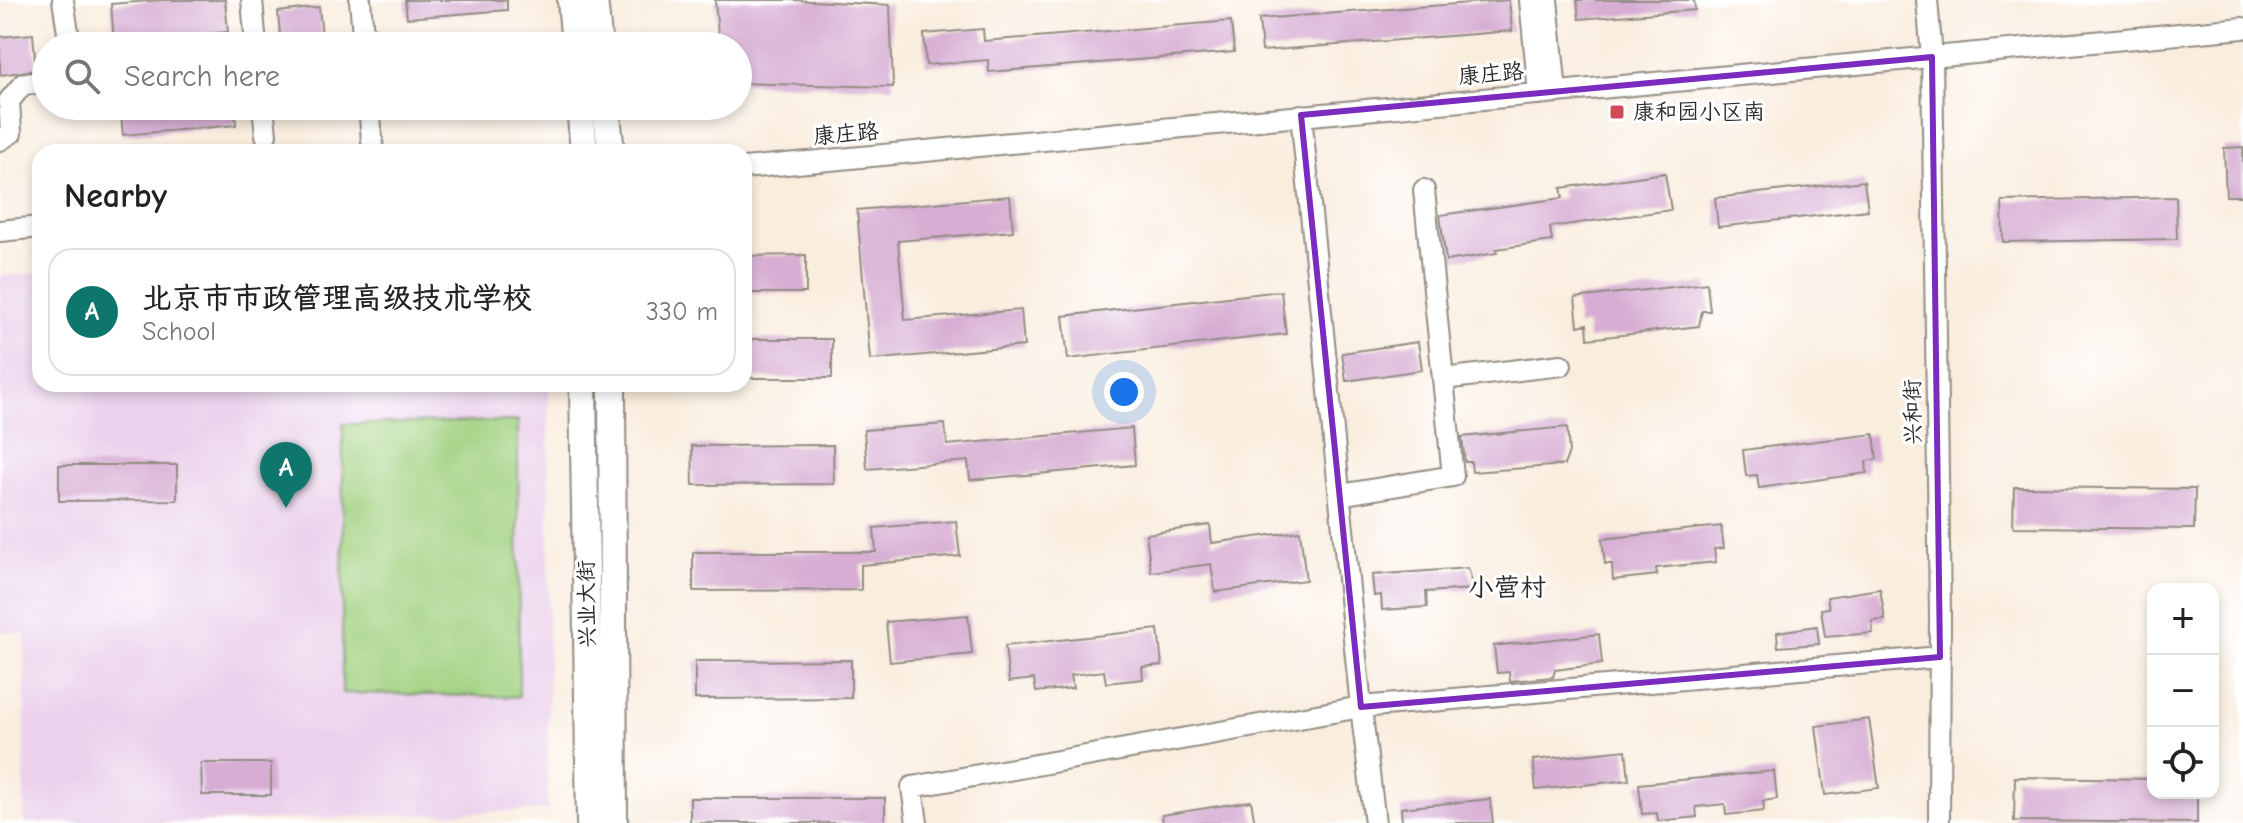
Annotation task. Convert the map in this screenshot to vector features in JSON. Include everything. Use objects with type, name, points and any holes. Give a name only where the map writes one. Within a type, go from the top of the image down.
[{"type":"main road","points":[[571,0],[574,32]]},
{"type":"main road","points":[[594,0],[597,32]]},
{"type":"main road","points":[[581,120],[583,144]]},
{"type":"main road","points":[[608,120],[610,144]]},
{"type":"main road","name":"兴业大街","points":[[583,392],[590,823]]},
{"type":"main road","name":"兴业大街","points":[[612,392],[614,823]]},
{"type":"street","points":[[63,0],[68,32]]},
{"type":"street","points":[[252,0],[255,32]]},
{"type":"street","points":[[360,0],[363,32]]},
{"type":"street","points":[[1530,0],[1548,93]]},
{"type":"street","points":[[1547,0],[1548,93]]},
{"type":"street","name":"兴和街","points":[[1927,0],[1932,57],[1940,657],[1939,823]]},
{"type":"street","name":"康庄路","points":[[752,167],[2243,28]]},
{"type":"street","points":[[0,140],[11,133],[9,101],[23,84],[32,83]]},
{"type":"street","points":[[1301,115],[1375,823]]},
{"type":"street","points":[[264,120],[266,135]]},
{"type":"street","points":[[370,120],[372,144]]},
{"type":"street","points":[[1340,495],[1453,476],[1424,190]]},
{"type":"street","points":[[0,231],[32,228]]},
{"type":"street","points":[[1443,379],[1561,365]]},
{"type":"street","points":[[917,823],[912,787],[1361,707],[1940,657]]},
{"type":"highlighted area","points":[[1932,57],[1940,657],[1361,707],[1301,115]]},
{"type":"shaded area","points":[[32,274],[32,392],[549,392],[548,810],[180,823],[24,823],[25,634],[0,632],[0,276]]},
{"type":"green space","points":[[518,421],[519,697],[342,693],[343,424]]},
{"type":"building","points":[[225,0],[228,32],[113,32],[111,4]]},
{"type":"building","points":[[405,0],[507,0],[507,10],[407,18]]},
{"type":"building","points":[[715,0],[890,5],[893,87],[752,83],[752,32],[718,32]]},
{"type":"building","points":[[1509,0],[1512,31],[1262,51],[1259,19]]},
{"type":"building","points":[[1577,0],[1694,0],[1695,10],[1579,19]]},
{"type":"building","points":[[319,7],[322,32],[280,32],[278,12]]},
{"type":"building","points":[[1231,21],[1234,52],[989,72],[988,60],[926,65],[924,34],[983,29],[984,41]]},
{"type":"building","points":[[32,34],[32,71],[0,75],[0,37]]},
{"type":"building","points":[[121,120],[236,120],[236,125],[123,135]]},
{"type":"building","points":[[2243,147],[2243,196],[2226,196],[2224,148]]},
{"type":"building","points":[[1665,173],[1671,210],[1550,227],[1552,241],[1496,249],[1497,253],[1446,261],[1440,215],[1563,198],[1561,188]]},
{"type":"building","points":[[1864,181],[1868,210],[1718,227],[1715,198]]},
{"type":"building","points":[[1010,196],[1013,231],[898,241],[905,320],[1021,310],[1024,346],[870,360],[857,210]]},
{"type":"building","points":[[2176,197],[2177,239],[2003,242],[2002,201]]},
{"type":"building","points":[[806,255],[806,293],[752,293],[752,256]]},
{"type":"building","points":[[1707,283],[1710,311],[1702,311],[1699,326],[1588,339],[1587,324],[1578,326],[1575,298]]},
{"type":"building","points":[[1281,291],[1286,334],[1068,359],[1063,316]]},
{"type":"building","points":[[752,339],[832,339],[832,378],[752,378]]},
{"type":"building","points":[[1418,342],[1422,370],[1346,381],[1342,353]]},
{"type":"building","points":[[945,424],[947,445],[1132,428],[1135,465],[970,480],[968,461],[867,469],[864,430]]},
{"type":"building","points":[[1567,427],[1569,452],[1564,465],[1472,472],[1471,462],[1465,462],[1462,437]]},
{"type":"building","points":[[1874,434],[1877,459],[1866,461],[1867,473],[1759,488],[1757,475],[1746,476],[1743,450]]},
{"type":"building","points":[[833,445],[834,484],[693,485],[692,446]]},
{"type":"building","points":[[59,465],[177,465],[177,500],[59,501]]},
{"type":"building","points":[[2014,487],[2195,489],[2194,529],[2013,527]]},
{"type":"building","points":[[956,521],[960,556],[861,565],[861,590],[693,591],[693,552],[876,552],[874,528]]},
{"type":"building","points":[[1210,525],[1212,543],[1300,531],[1306,580],[1215,592],[1211,564],[1151,572],[1146,534]]},
{"type":"building","points":[[1721,526],[1724,548],[1714,549],[1716,562],[1656,568],[1657,575],[1613,580],[1612,564],[1605,564],[1602,539]]},
{"type":"building","points":[[1468,568],[1474,589],[1426,592],[1427,607],[1382,610],[1381,595],[1374,596],[1372,575]]},
{"type":"building","points":[[1880,589],[1885,620],[1872,621],[1873,633],[1825,637],[1821,609],[1829,608],[1827,597]]},
{"type":"building","points":[[968,615],[972,654],[890,662],[886,622]]},
{"type":"building","points":[[1817,626],[1819,644],[1778,647],[1777,632]]},
{"type":"building","points":[[1158,629],[1162,665],[1142,667],[1143,679],[1106,683],[1104,671],[1071,675],[1073,688],[1036,692],[1034,679],[1009,682],[1005,646]]},
{"type":"building","points":[[1599,634],[1602,664],[1555,670],[1553,677],[1510,681],[1509,672],[1497,673],[1494,646]]},
{"type":"building","points":[[851,660],[851,698],[695,699],[695,661]]},
{"type":"building","points":[[1869,719],[1879,788],[1825,795],[1816,726]]},
{"type":"building","points":[[1626,750],[1629,780],[1536,790],[1533,760]]},
{"type":"building","points":[[201,763],[271,763],[271,795],[202,795]]},
{"type":"building","points":[[1774,771],[1777,799],[1763,801],[1764,811],[1726,815],[1725,804],[1696,807],[1697,817],[1658,821],[1657,813],[1642,814],[1639,784]]},
{"type":"building","points":[[2015,777],[2147,779],[2147,799],[2197,799],[2197,823],[2014,821]]},
{"type":"building","points":[[690,798],[885,798],[885,823],[690,823]]},
{"type":"building","points":[[1490,799],[1493,823],[1402,823],[1401,808]]},
{"type":"building","points":[[1251,801],[1255,823],[1163,823],[1162,815]]},
{"type":"place","name":"康和园小区南","points":[[1617,112]]},
{"type":"place","name":"北京市市政管理高级技术学校","points":[[286,508]]},
{"type":"district","name":"小营村","points":[[1507,588]]}]
